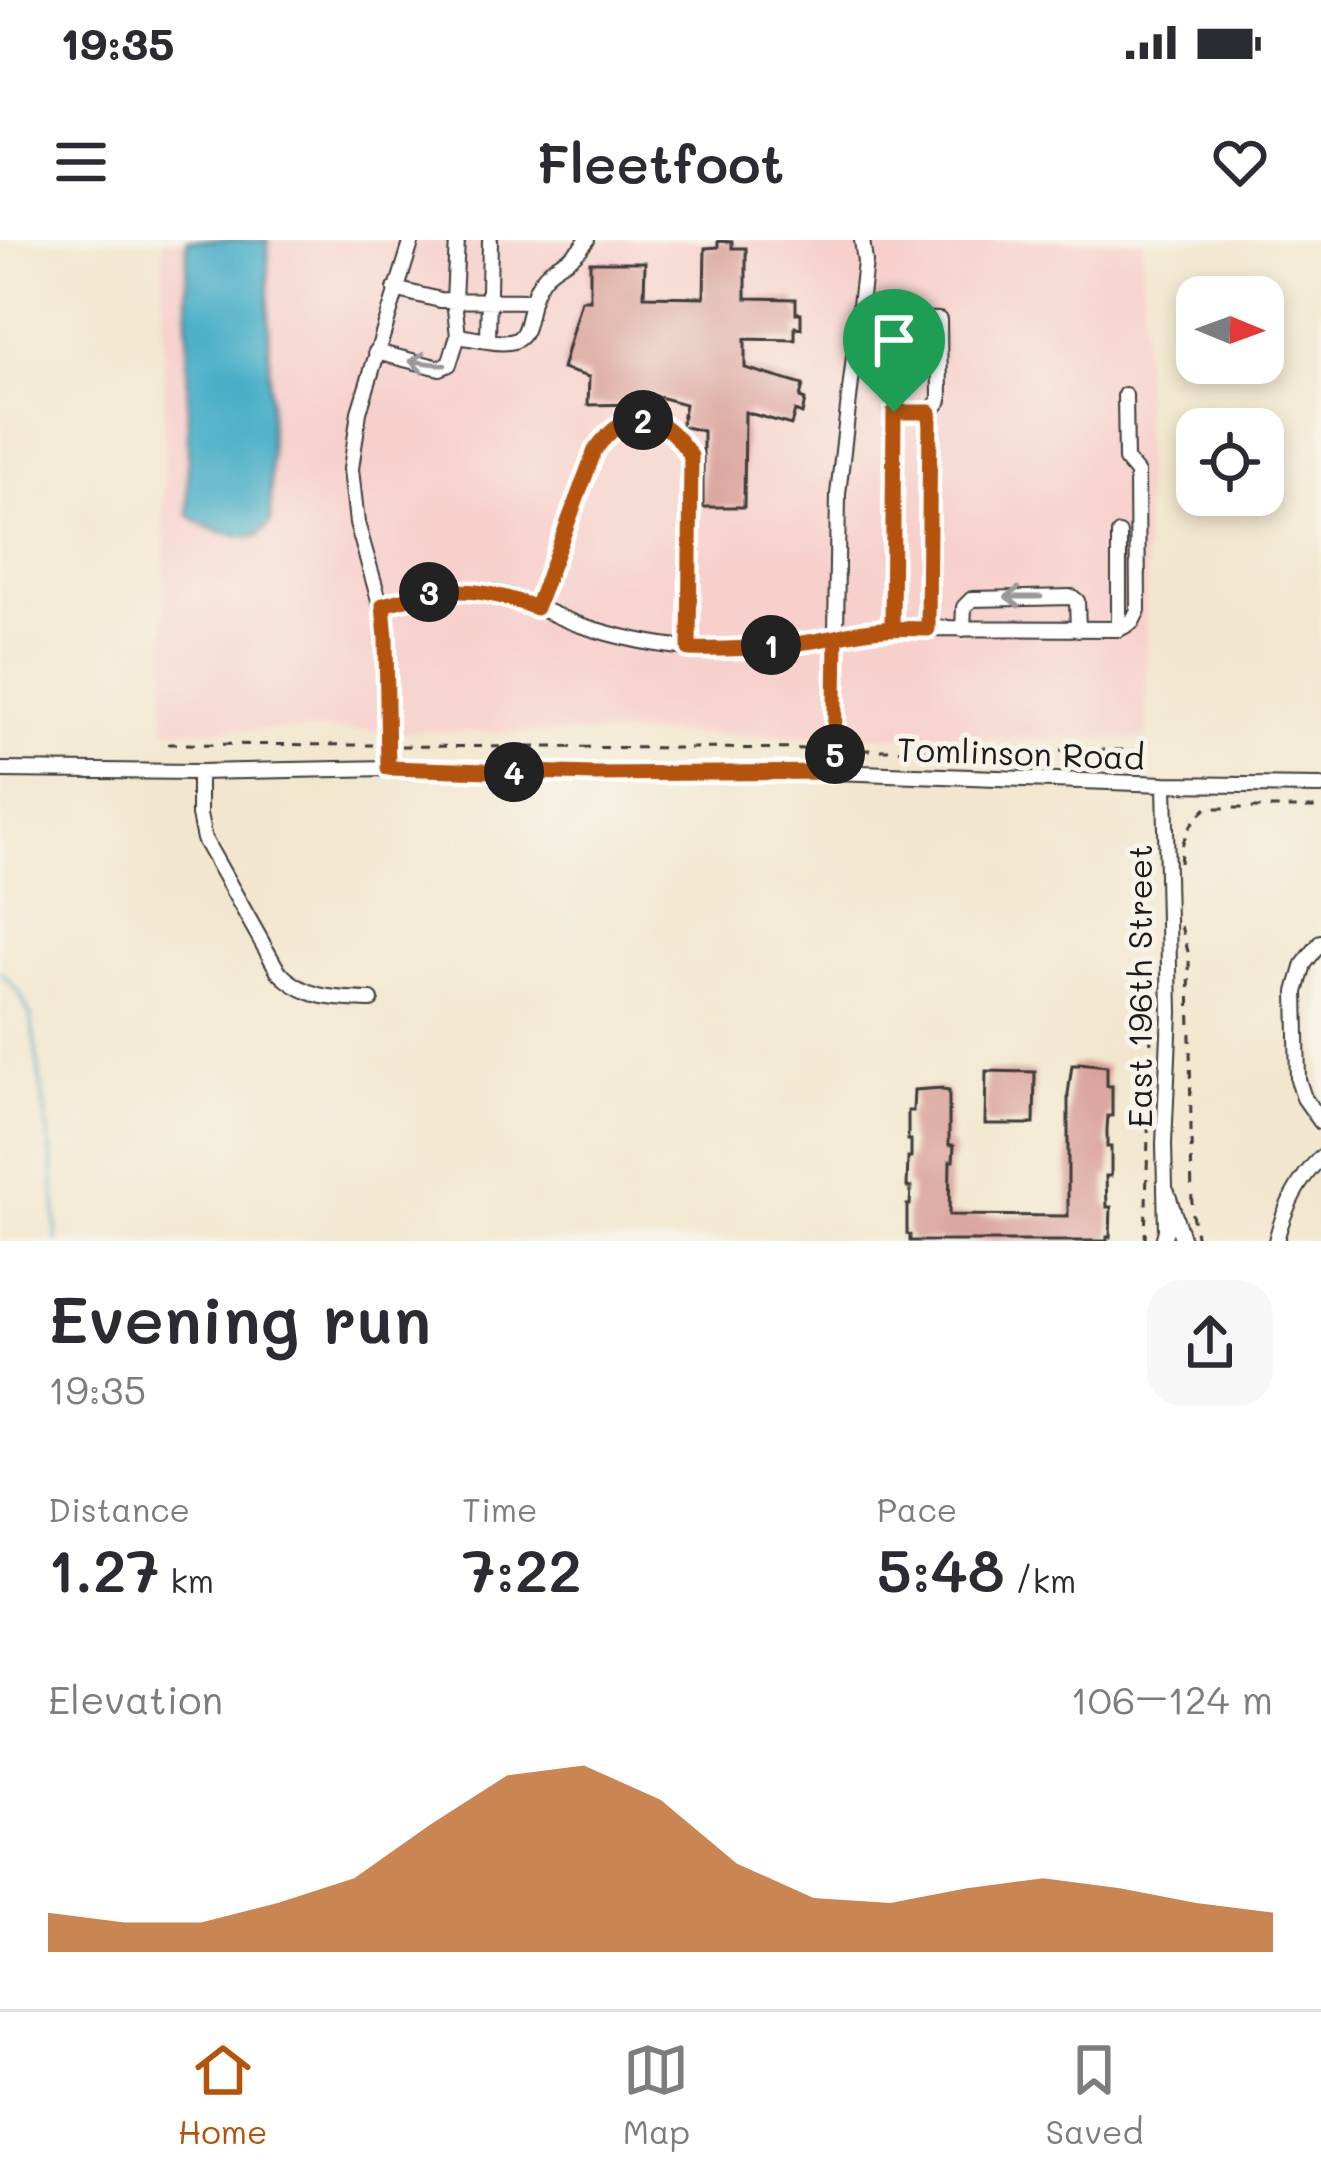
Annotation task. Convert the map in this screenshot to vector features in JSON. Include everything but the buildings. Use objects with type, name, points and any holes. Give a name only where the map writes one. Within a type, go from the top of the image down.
[{"type":"street","points":[[388,768],[383,605],[357,523],[351,482],[358,412],[412,240]]},
{"type":"street","points":[[376,352],[440,368],[449,364],[458,336],[454,300],[457,240]]},
{"type":"street","points":[[488,341],[490,240]]},
{"type":"street","points":[[458,336],[509,343],[519,339],[526,333],[544,273],[577,253],[587,240]]},
{"type":"street","points":[[834,772],[838,494],[865,262],[862,240]]},
{"type":"street","points":[[394,289],[440,300],[532,301]]},
{"type":"street","points":[[892,628],[894,319],[939,320],[940,400],[930,412],[928,629]]},
{"type":"street","points":[[383,605],[436,590],[492,592],[602,631],[689,649],[765,646],[892,628],[1119,629],[1132,622],[1138,610],[1137,473],[1126,460],[1125,395]]},
{"type":"street","points":[[894,412],[930,412]]},
{"type":"street","points":[[536,608],[595,450],[623,422],[661,422],[691,456],[689,649]]},
{"type":"street","points":[[1119,534],[1119,629]]},
{"type":"street","points":[[963,629],[964,607],[972,598],[1072,597],[1078,601],[1078,630]]},
{"type":"street","name":"Tomlinson Road","points":[[0,770],[834,772],[1321,786]]},
{"type":"street","points":[[199,772],[204,839],[278,971],[309,994],[371,1000]]},
{"type":"street","name":"East 196th Street","points":[[1163,1241],[1170,1023],[1165,784]]},
{"type":"street","points":[[1321,941],[1298,979],[1296,1012],[1298,1080],[1321,1122]]},
{"type":"street","points":[[1276,1241],[1292,1196],[1321,1157]]},
{"type":"street","name":"East 196th Street","points":[[1165,1188],[1183,1241]]},
{"type":"path","points":[[168,743],[1137,750]]},
{"type":"path","points":[[1180,867],[1183,837],[1208,808],[1321,808]]},
{"type":"path","points":[[1181,928],[1189,955],[1192,1214],[1197,1241]]},
{"type":"path","points":[[1145,1241],[1151,1032]]},
{"type":"shaded area","points":[[163,240],[1143,240],[1147,739],[165,729]]},
{"type":"water","points":[[187,240],[268,240],[271,522],[258,536],[221,532],[188,514]]},
{"type":"waterway","points":[[0,972],[19,992],[31,1017],[53,1164],[57,1241]]},
{"type":"route","points":[[894,412],[892,628],[856,631],[765,646],[689,649],[691,456],[661,422],[623,422],[595,450],[536,608],[492,592],[436,590],[383,605],[388,768],[594,774],[834,772],[836,637],[856,631],[928,629],[930,412],[894,412]]}]
